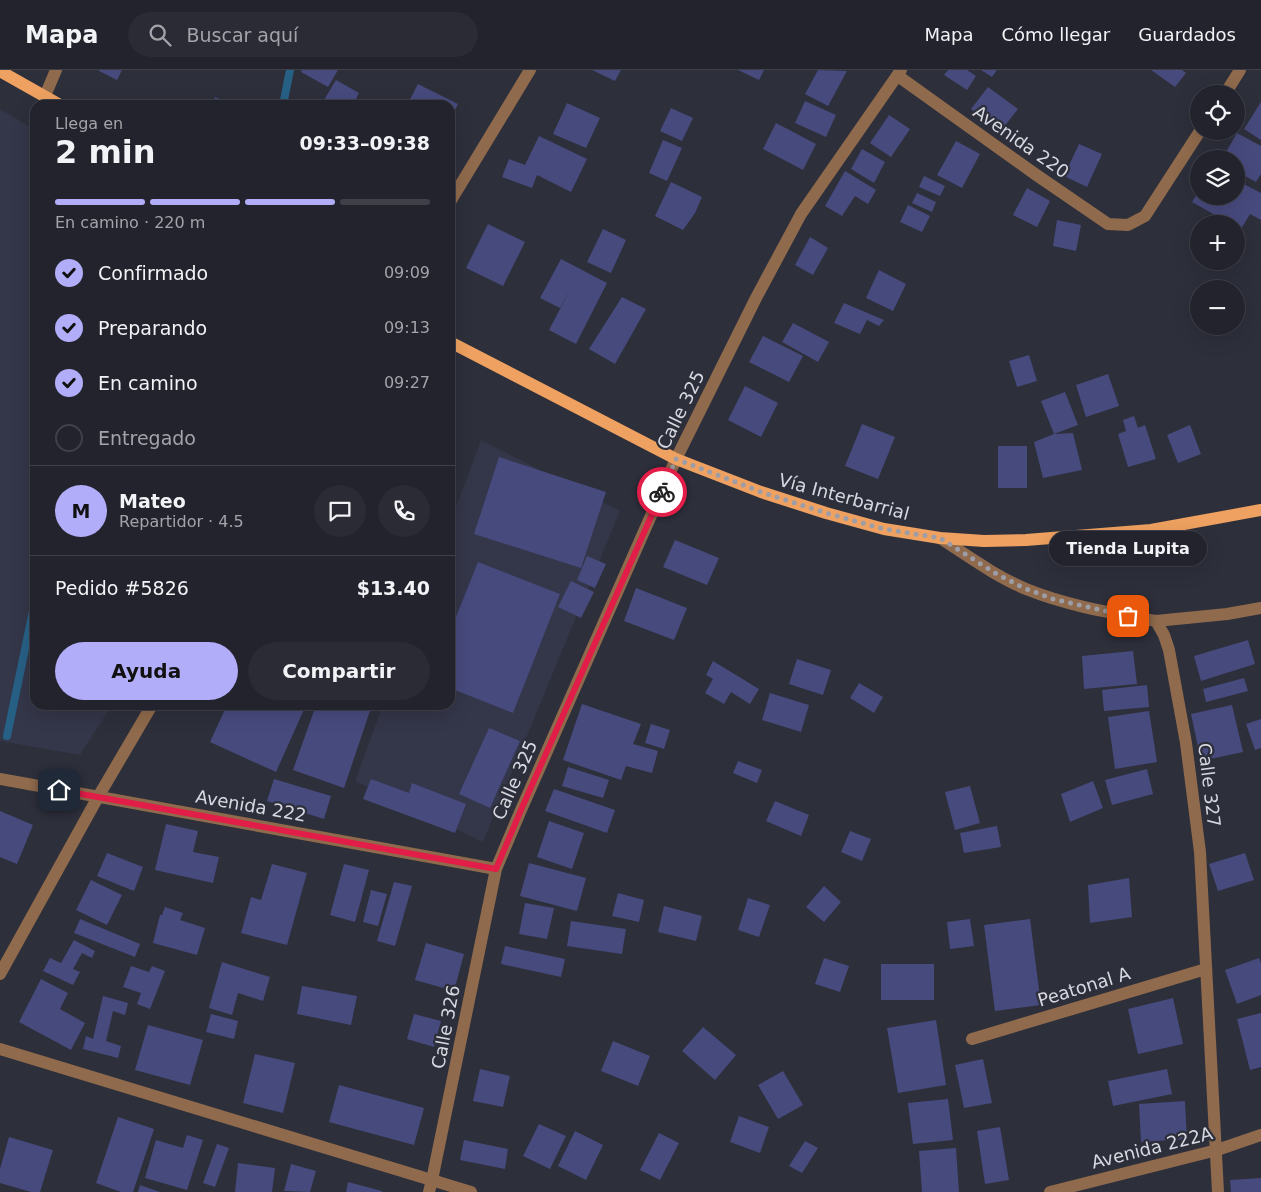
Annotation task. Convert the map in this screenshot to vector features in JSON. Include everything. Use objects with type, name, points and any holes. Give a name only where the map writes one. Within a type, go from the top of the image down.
[{"type":"main road","points":[[0,71],[52,100]]},
{"type":"main road","name":"Vía Interbarrial","points":[[455,345],[676,459],[761,492],[884,529],[940,538],[984,541],[1090,536],[1151,530],[1261,510]]},
{"type":"street","points":[[45,96],[56,70]]},
{"type":"street","points":[[455,194],[530,70]]},
{"type":"street","points":[[1231,85],[1240,70]]},
{"type":"street","name":"Avenida 220","points":[[900,73],[1035,174],[1108,224],[1128,225],[1145,216],[1194,140]]},
{"type":"street","name":"Calle 325","points":[[496,869],[676,459],[756,298],[801,214],[900,73]]},
{"type":"street","points":[[940,538],[995,573],[1024,588],[1053,599],[1082,606],[1156,621],[1227,614],[1261,608]]},
{"type":"street","name":"Calle 327","points":[[1156,621],[1164,635],[1169,650],[1186,743],[1200,852],[1218,1192]]},
{"type":"street","points":[[0,974],[98,797],[149,710]]},
{"type":"street","name":"Avenida 222","points":[[0,778],[496,869]]},
{"type":"street","name":"Calle 326","points":[[431,1186],[496,869]]},
{"type":"street","name":"Peatonal A","points":[[972,1039],[1206,969]]},
{"type":"street","points":[[0,1049],[431,1186],[471,1192]]},
{"type":"street","name":"Avenida 222A","points":[[1050,1192],[1217,1150],[1261,1135]]},
{"type":"shaded area","points":[[0,109],[30,127],[30,710],[109,710],[80,755],[0,741]]},
{"type":"shaded area","points":[[481,440],[620,511],[483,842],[355,781],[381,710],[455,710],[455,510]]},
{"type":"building","points":[[99,70],[122,70],[117,80]]},
{"type":"building","points":[[302,70],[338,70],[328,87],[301,72]]},
{"type":"building","points":[[592,70],[621,70],[615,81]]},
{"type":"building","points":[[738,70],[764,70],[759,80]]},
{"type":"building","points":[[818,70],[847,71],[828,106],[805,94]]},
{"type":"building","points":[[948,70],[967,70],[976,76],[967,90],[944,75]]},
{"type":"building","points":[[981,70],[997,70],[992,77]]},
{"type":"building","points":[[1151,70],[1182,70],[1186,73],[1175,87]]},
{"type":"building","points":[[336,80],[359,93],[356,100],[324,100]]},
{"type":"building","points":[[418,84],[450,100],[410,100]]},
{"type":"building","points":[[988,87],[1018,109],[1000,132],[971,109]]},
{"type":"building","points":[[805,101],[836,115],[826,137],[795,123]]},
{"type":"building","points":[[1261,102],[1261,140],[1245,130]]},
{"type":"building","points":[[567,103],[600,118],[586,148],[553,134]]},
{"type":"building","points":[[671,108],[693,118],[682,141],[660,131]]},
{"type":"building","points":[[889,115],[910,129],[891,157],[870,143]]},
{"type":"building","points":[[776,123],[816,144],[803,170],[763,149]]},
{"type":"building","points":[[539,136],[587,159],[571,192],[537,175],[532,188],[502,177],[509,159],[525,165]]},
{"type":"building","points":[[1245,137],[1261,146],[1261,174],[1256,182],[1245,176],[1245,150],[1227,150],[1233,140],[1245,140]]},
{"type":"building","points":[[663,140],[682,148],[667,181],[649,173]]},
{"type":"building","points":[[956,141],[980,154],[962,188],[937,175]]},
{"type":"building","points":[[1079,144],[1102,154],[1087,187],[1064,176]]},
{"type":"building","points":[[862,149],[885,162],[874,183],[851,169]]},
{"type":"building","points":[[845,171],[876,190],[868,204],[855,196],[842,216],[825,206]]},
{"type":"building","points":[[924,176],[945,186],[940,196],[919,187]]},
{"type":"building","points":[[671,182],[702,197],[695,213],[683,230],[655,216]]},
{"type":"building","points":[[1245,185],[1261,193],[1261,220],[1250,214],[1245,222],[1245,215],[1215,215],[1197,205],[1245,205]]},
{"type":"building","points":[[1027,188],[1050,201],[1037,227],[1013,215]]},
{"type":"building","points":[[917,193],[936,202],[932,212],[912,203]]},
{"type":"building","points":[[908,205],[930,216],[922,232],[900,222]]},
{"type":"building","points":[[1057,220],[1081,225],[1076,251],[1053,246]]},
{"type":"building","points":[[488,224],[525,242],[503,286],[466,268]]},
{"type":"building","points":[[603,229],[626,240],[611,273],[587,262]]},
{"type":"building","points":[[810,237],[828,248],[813,275],[795,265]]},
{"type":"building","points":[[561,259],[607,283],[576,344],[549,330],[570,290],[560,308],[540,298]]},
{"type":"building","points":[[879,270],[906,284],[893,311],[866,298]]},
{"type":"building","points":[[622,297],[646,309],[615,364],[589,349]]},
{"type":"building","points":[[844,303],[884,320],[879,326],[867,320],[860,334],[834,323]]},
{"type":"building","points":[[793,323],[829,342],[818,362],[782,342]]},
{"type":"building","points":[[763,336],[803,356],[789,382],[749,362]]},
{"type":"building","points":[[1029,355],[1037,381],[1017,387],[1009,361]]},
{"type":"building","points":[[1108,374],[1119,406],[1086,417],[1076,385]]},
{"type":"building","points":[[745,386],[778,403],[761,437],[728,420]]},
{"type":"building","points":[[1065,392],[1078,425],[1054,434],[1041,401]]},
{"type":"building","points":[[1134,416],[1138,428],[1145,425],[1156,459],[1128,467],[1118,434],[1126,431],[1123,420]]},
{"type":"building","points":[[862,424],[895,437],[878,479],[845,466]]},
{"type":"building","points":[[1190,425],[1201,454],[1178,463],[1167,435]]},
{"type":"building","points":[[1073,433],[1082,470],[1043,478],[1034,442],[1054,434]]},
{"type":"building","points":[[998,446],[1027,446],[1027,488],[998,488]]},
{"type":"building","points":[[499,457],[606,492],[581,568],[474,534]]},
{"type":"building","points":[[675,540],[719,558],[707,585],[663,567]]},
{"type":"building","points":[[587,556],[606,564],[595,588],[577,580]]},
{"type":"building","points":[[478,562],[560,594],[513,713],[455,690],[455,620]]},
{"type":"building","points":[[571,581],[594,592],[581,618],[558,607]]},
{"type":"building","points":[[636,588],[687,608],[674,640],[624,621]]},
{"type":"building","points":[[1248,640],[1255,664],[1201,681],[1194,656]]},
{"type":"building","points":[[1133,651],[1137,684],[1084,689],[1082,656]]},
{"type":"building","points":[[797,659],[831,670],[823,695],[789,684]]},
{"type":"building","points":[[713,661],[759,689],[750,704],[731,692],[724,704],[705,693],[713,679],[706,675]]},
{"type":"building","points":[[1244,678],[1248,691],[1206,702],[1203,689]]},
{"type":"building","points":[[859,683],[883,697],[874,713],[850,698]]},
{"type":"building","points":[[1147,685],[1149,707],[1104,711],[1102,690]]},
{"type":"building","points":[[770,693],[809,705],[801,732],[762,720]]},
{"type":"building","points":[[582,704],[641,724],[633,744],[658,751],[652,773],[626,766],[621,780],[563,760]]},
{"type":"building","points":[[1232,705],[1243,752],[1201,761],[1191,714]]},
{"type":"building","points":[[225,710],[304,710],[276,772],[210,742]]},
{"type":"building","points":[[314,710],[370,710],[344,788],[293,770]]},
{"type":"building","points":[[1149,711],[1157,762],[1115,769],[1108,717]]},
{"type":"building","points":[[1261,719],[1261,748],[1255,750],[1246,724]]},
{"type":"building","points":[[651,724],[670,730],[664,749],[645,743]]},
{"type":"building","points":[[489,728],[520,741],[490,808],[459,794]]},
{"type":"building","points":[[738,761],[762,770],[757,783],[733,773]]},
{"type":"building","points":[[568,767],[609,780],[603,798],[562,786]]},
{"type":"building","points":[[1147,769],[1153,794],[1112,805],[1105,780]]},
{"type":"building","points":[[274,779],[331,796],[324,819],[267,801]]},
{"type":"building","points":[[371,779],[409,793],[412,783],[466,804],[455,833],[363,799]]},
{"type":"building","points":[[1093,781],[1103,808],[1070,822],[1061,794]]},
{"type":"building","points":[[970,786],[980,823],[955,830],[945,792]]},
{"type":"building","points":[[554,789],[615,810],[607,833],[545,811]]},
{"type":"building","points":[[775,801],[809,815],[801,836],[766,821]]},
{"type":"building","points":[[0,811],[33,825],[17,864],[0,857]]},
{"type":"building","points":[[549,821],[584,833],[572,869],[537,857]]},
{"type":"building","points":[[166,824],[198,831],[193,852],[219,857],[213,883],[155,870]]},
{"type":"building","points":[[997,826],[1001,847],[964,853],[960,833]]},
{"type":"building","points":[[850,831],[871,839],[862,861],[841,852]]},
{"type":"building","points":[[107,853],[143,867],[134,891],[97,876]]},
{"type":"building","points":[[1245,853],[1254,880],[1218,891],[1209,864]]},
{"type":"building","points":[[529,863],[586,878],[577,911],[520,896]]},
{"type":"building","points":[[272,864],[307,873],[287,945],[241,933],[251,897],[261,900]]},
{"type":"building","points":[[344,864],[369,870],[355,922],[330,915]]},
{"type":"building","points":[[1129,878],[1132,917],[1090,923],[1088,885]]},
{"type":"building","points":[[91,880],[122,895],[107,925],[76,910]]},
{"type":"building","points":[[394,882],[412,886],[395,946],[377,941]]},
{"type":"building","points":[[824,886],[841,902],[824,922],[806,907]]},
{"type":"building","points":[[371,890],[387,894],[378,926],[363,922]]},
{"type":"building","points":[[618,893],[644,900],[639,922],[612,916]]},
{"type":"building","points":[[748,898],[770,905],[759,937],[738,930]]},
{"type":"building","points":[[525,903],[554,908],[547,939],[519,934]]},
{"type":"building","points":[[664,906],[702,916],[696,941],[658,932]]},
{"type":"building","points":[[165,907],[183,913],[180,920],[205,928],[197,955],[153,943],[160,915],[162,915]]},
{"type":"building","points":[[80,919],[140,944],[135,957],[74,933]]},
{"type":"building","points":[[970,919],[974,946],[950,949],[947,922]]},
{"type":"building","points":[[1030,919],[1041,1005],[995,1011],[984,925]]},
{"type":"building","points":[[571,921],[626,929],[622,954],[567,946]]},
{"type":"building","points":[[74,940],[95,951],[92,958],[82,953],[73,969],[80,972],[73,985],[43,971],[50,958],[61,963]]},
{"type":"building","points":[[426,943],[464,954],[454,991],[415,980]]},
{"type":"building","points":[[505,946],[565,959],[561,977],[501,964]]},
{"type":"building","points":[[824,958],[849,966],[840,992],[815,984]]},
{"type":"building","points":[[1259,958],[1261,963],[1261,995],[1237,1004],[1225,970]]},
{"type":"building","points":[[222,962],[270,977],[263,1001],[238,993],[232,1015],[209,1008]]},
{"type":"building","points":[[881,964],[934,964],[934,1000],[881,1000]]},
{"type":"building","points":[[131,966],[149,972],[152,966],[165,971],[150,1009],[137,1004],[141,993],[123,987]]},
{"type":"building","points":[[41,979],[68,993],[60,1009],[85,1023],[71,1050],[19,1022]]},
{"type":"building","points":[[302,986],[357,996],[351,1025],[297,1014]]},
{"type":"building","points":[[103,996],[128,1003],[125,1015],[113,1011],[106,1041],[121,1046],[118,1058],[83,1049],[86,1036],[93,1039]]},
{"type":"building","points":[[1173,998],[1183,1044],[1138,1054],[1128,1009]]},
{"type":"building","points":[[1261,1013],[1261,1067],[1250,1070],[1237,1019]]},
{"type":"building","points":[[211,1014],[238,1021],[234,1039],[206,1032]]},
{"type":"building","points":[[414,1014],[441,1021],[434,1047],[407,1039]]},
{"type":"building","points":[[936,1020],[946,1085],[898,1093],[887,1028]]},
{"type":"building","points":[[148,1025],[203,1040],[190,1085],[135,1070]]},
{"type":"building","points":[[703,1027],[736,1055],[715,1080],[682,1051]]},
{"type":"building","points":[[613,1041],[650,1056],[638,1086],[601,1071]]},
{"type":"building","points":[[255,1054],[295,1063],[283,1113],[243,1103]]},
{"type":"building","points":[[983,1059],[992,1103],[964,1108],[955,1065]]},
{"type":"building","points":[[480,1069],[510,1076],[503,1107],[473,1101]]},
{"type":"building","points":[[1167,1069],[1172,1094],[1113,1106],[1108,1081]]},
{"type":"building","points":[[783,1071],[803,1105],[778,1119],[758,1085]]},
{"type":"building","points":[[339,1085],[424,1108],[414,1145],[329,1122]]},
{"type":"building","points":[[948,1099],[953,1140],[913,1144],[908,1103]]},
{"type":"building","points":[[1185,1101],[1187,1139],[1141,1142],[1139,1104]]},
{"type":"building","points":[[739,1116],[769,1127],[760,1153],[730,1142]]},
{"type":"building","points":[[118,1117],[154,1129],[133,1192],[121,1192],[96,1183]]},
{"type":"building","points":[[539,1124],[566,1136],[550,1169],[523,1156]]},
{"type":"building","points":[[1000,1127],[1009,1180],[985,1184],[977,1131]]},
{"type":"building","points":[[575,1131],[603,1145],[586,1180],[558,1166]]},
{"type":"building","points":[[659,1133],[679,1143],[660,1180],[640,1170]]},
{"type":"building","points":[[187,1135],[203,1140],[187,1190],[145,1178],[156,1140],[183,1148]]},
{"type":"building","points":[[9,1137],[53,1150],[40,1192],[31,1192],[0,1183],[0,1169]]},
{"type":"building","points":[[464,1140],[508,1149],[505,1169],[460,1160]]},
{"type":"building","points":[[805,1141],[818,1148],[802,1173],[789,1166]]},
{"type":"building","points":[[217,1144],[229,1148],[215,1187],[203,1183]]},
{"type":"building","points":[[956,1148],[959,1192],[922,1192],[919,1151]]},
{"type":"building","points":[[238,1163],[275,1168],[272,1192],[235,1192]]},
{"type":"building","points":[[291,1164],[316,1171],[310,1192],[284,1191]]},
{"type":"building","points":[[1261,1178],[1261,1192],[1231,1192],[1230,1180]]},
{"type":"building","points":[[348,1182],[382,1191],[382,1192],[346,1192]]},
{"type":"building","points":[[140,1185],[160,1192],[138,1192]]},
{"type":"waterway","points":[[284,100],[290,70]]},
{"type":"waterway","points":[[7,736],[30,625]]},
{"type":"way so far","points":[[662,492],[676,459],[761,492],[826,513],[884,529],[940,538],[995,573],[1024,588],[1053,599],[1128,616]]},
{"type":"place","name":"Tienda Lupita","points":[[1128,616]]},
{"type":"route","points":[[59,790],[496,869],[662,492]]}]
